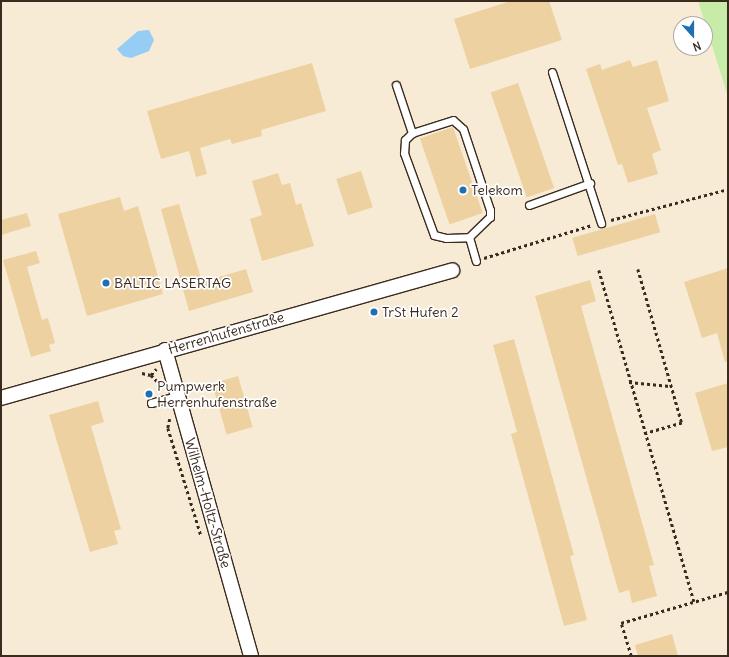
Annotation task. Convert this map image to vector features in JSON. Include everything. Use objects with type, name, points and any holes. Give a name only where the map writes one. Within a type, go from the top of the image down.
[{"type":"street","name":"Herrenhufenstraße","points":[[1,398],[165,350],[452,270]]},
{"type":"street","name":"Wilhelm-Holtz-Straße","points":[[165,350],[251,656]]},
{"type":"lane","points":[[552,72],[590,183],[601,223]]},
{"type":"lane","points":[[396,85],[412,133]]},
{"type":"lane","points":[[453,120],[464,129],[490,210],[490,217],[469,237],[446,238],[434,235],[404,153],[405,140],[412,133],[453,120]]},
{"type":"lane","points":[[529,205],[590,183]]},
{"type":"lane","points":[[469,237],[476,261]]},
{"type":"lane","points":[[151,403],[178,396]]},
{"type":"path","points":[[476,261],[524,244],[728,189]]},
{"type":"path","points":[[638,269],[670,386],[682,423],[644,434]]},
{"type":"path","points":[[599,270],[629,382],[694,602]]},
{"type":"path","points":[[629,382],[670,386]]},
{"type":"path","points":[[631,656],[621,623],[728,592]]},
{"type":"shaded area","points":[[1,1],[698,1],[703,16],[673,16],[673,56],[713,56],[713,49],[728,97],[728,656],[1,656]]},
{"type":"green space","points":[[698,1],[728,1],[728,97],[713,49],[713,16],[703,16]]},
{"type":"water","points":[[149,30],[154,40],[149,51],[131,58],[123,56],[117,49],[138,31]]},
{"type":"building","points":[[511,1],[549,1],[562,40],[470,69],[454,19]]},
{"type":"building","points":[[630,60],[633,67],[657,60],[669,101],[647,108],[661,150],[652,154],[658,174],[628,183],[622,164],[618,165],[586,69],[600,64],[602,70]]},
{"type":"building","points":[[312,63],[326,111],[261,130],[262,136],[232,144],[230,139],[200,148],[207,174],[196,177],[189,151],[161,159],[147,111]]},
{"type":"building","points":[[518,83],[554,188],[527,197],[491,92]]},
{"type":"building","points":[[453,127],[483,213],[450,224],[420,138]]},
{"type":"building","points":[[361,171],[373,207],[348,215],[336,179]]},
{"type":"building","points":[[278,173],[282,185],[290,183],[296,205],[301,203],[314,246],[262,261],[250,219],[262,215],[252,181]]},
{"type":"building","points":[[120,197],[124,211],[138,206],[163,294],[87,316],[58,214]]},
{"type":"building","points":[[179,204],[202,282],[246,269],[253,292],[189,311],[161,209]]},
{"type":"building","points":[[27,213],[31,226],[1,235],[1,220]]},
{"type":"building","points":[[655,214],[660,232],[578,256],[572,238]]},
{"type":"building","points":[[36,251],[40,263],[27,267],[42,320],[48,318],[55,343],[49,345],[51,351],[31,357],[3,260]]},
{"type":"building","points":[[728,268],[728,361],[725,362],[717,333],[702,338],[684,282]]},
{"type":"building","points":[[590,280],[596,301],[581,306],[654,565],[649,566],[657,596],[632,603],[629,590],[619,593],[535,296]]},
{"type":"building","points":[[514,339],[574,555],[570,556],[587,620],[564,626],[511,434],[517,432],[493,345]]},
{"type":"building","points":[[238,376],[253,427],[227,434],[212,383]]},
{"type":"building","points":[[728,383],[728,447],[712,451],[695,393]]},
{"type":"building","points":[[98,401],[104,422],[91,426],[121,529],[114,531],[118,544],[90,552],[49,415]]},
{"type":"building","points":[[672,634],[678,656],[638,656],[635,645]]},
{"type":"place","name":"Telekom","points":[[463,190]]},
{"type":"place","name":"BALTIC LASERTAG","points":[[106,283]]},
{"type":"place","name":"TrSt Hufen 2","points":[[374,312]]},
{"type":"place","name":"Pumpwerk Herrenhufenstraße","points":[[149,394]]}]
